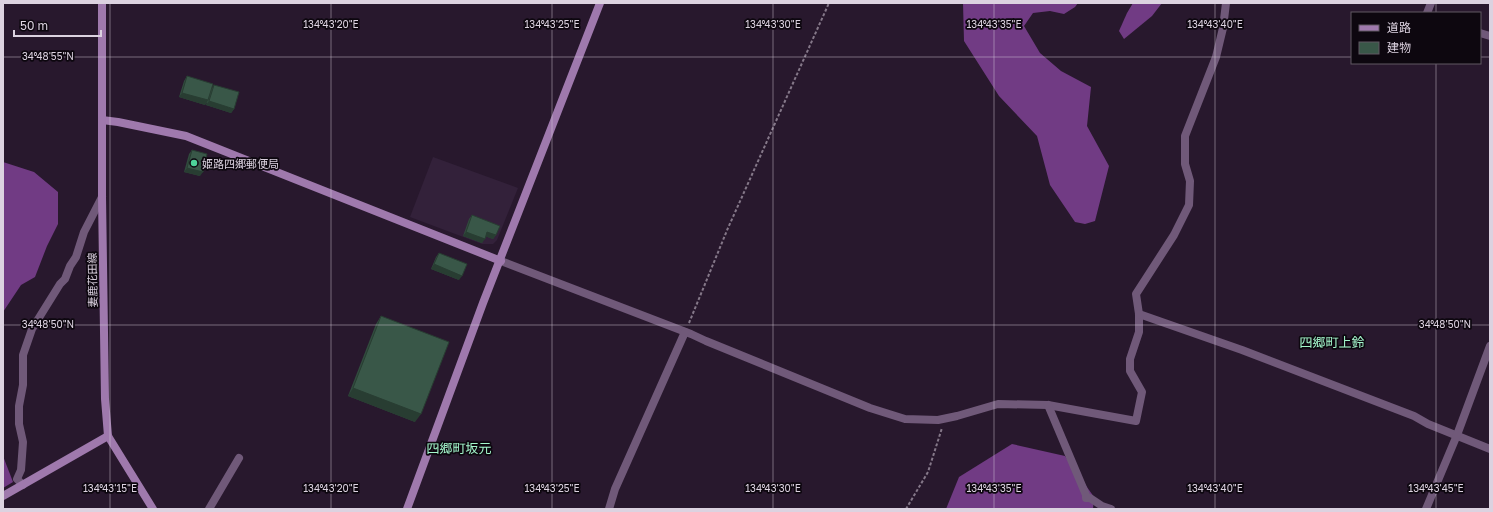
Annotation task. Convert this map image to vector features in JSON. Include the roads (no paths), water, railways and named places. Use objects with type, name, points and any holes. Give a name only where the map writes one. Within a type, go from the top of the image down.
[{"type":"street","name":"妻鹿花田線","points":[[102,3],[102,197],[105,399],[108,436]]},
{"type":"street","points":[[407,509],[483,303],[501,261],[600,3]]},
{"type":"street","points":[[102,120],[186,136],[685,332],[870,408],[905,418],[938,420],[998,404],[1048,405],[1136,421],[1142,392],[1130,371],[1130,359],[1138,332],[1139,314],[1136,294],[1174,235],[1188,205],[1190,181],[1185,164],[1185,136],[1216,58],[1223,28],[1226,3]]},
{"type":"street","points":[[23,485],[17,479],[21,470],[24,442],[18,424],[19,406],[24,385],[23,355],[32,329],[60,284],[65,279],[70,266],[76,257],[84,232],[102,197]]},
{"type":"street","points":[[1139,314],[1242,350],[1406,414],[1490,449]]},
{"type":"street","points":[[609,509],[615,489],[685,332]]},
{"type":"street","points":[[1426,509],[1457,435],[1490,346]]},
{"type":"street","points":[[1048,405],[1086,498],[1090,498],[1102,506],[1112,509]]},
{"type":"street","points":[[3,496],[108,436],[153,509]]},
{"type":"street","points":[[209,509],[239,458]]},
{"type":"place","name":"姫路四郷郵便局","points":[[194,163]]},
{"type":"district","name":"四郷町上鈴","points":[[1332,342]]},
{"type":"district","name":"四郷町坂元","points":[[459,448]]}]
